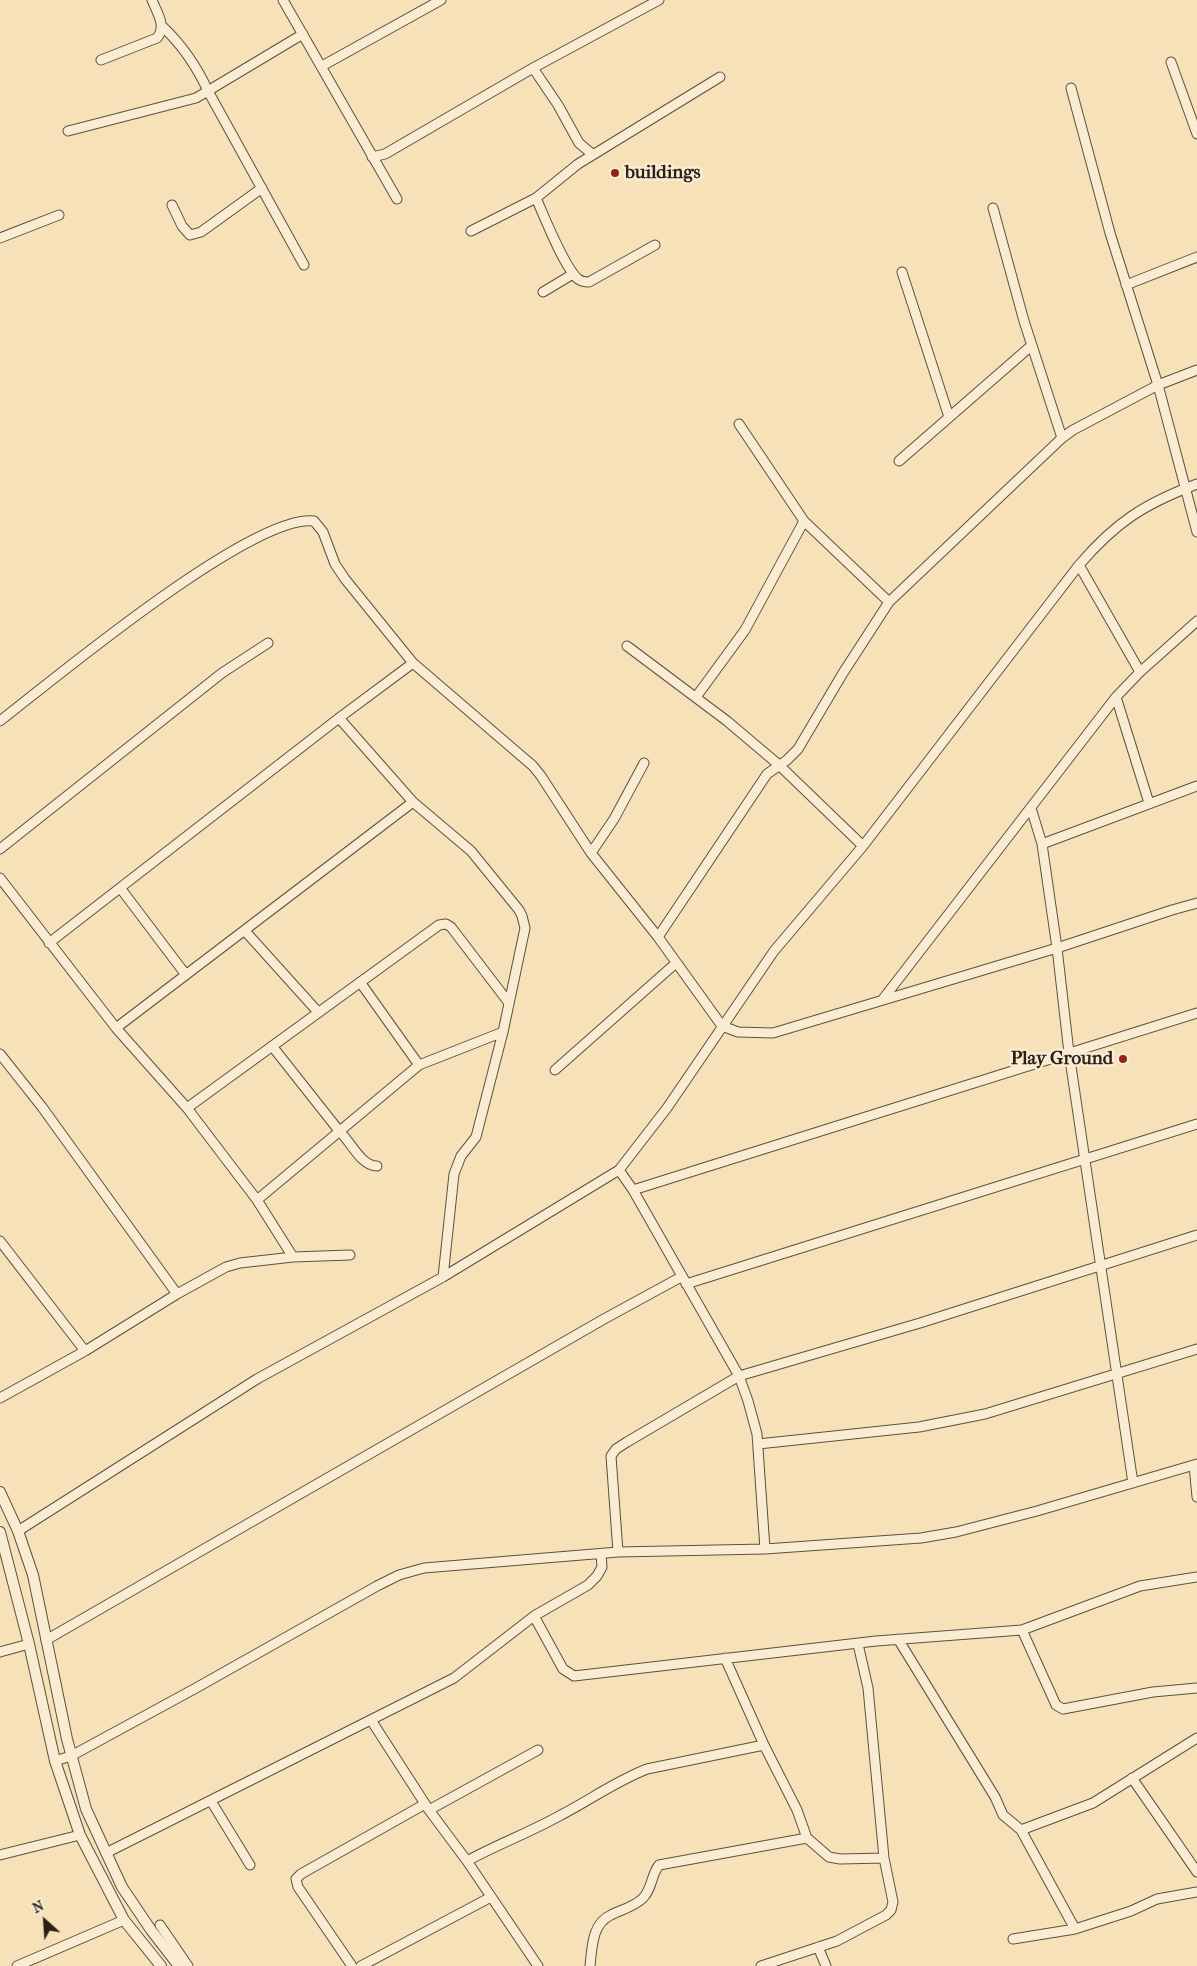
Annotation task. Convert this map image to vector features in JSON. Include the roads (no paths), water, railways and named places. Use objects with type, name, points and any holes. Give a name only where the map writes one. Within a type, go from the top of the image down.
[{"type":"street","points":[[152,0],[163,27],[173,36],[200,72],[208,91],[304,265]]},
{"type":"street","points":[[282,0],[322,66],[397,199]]},
{"type":"street","points":[[322,66],[441,0]]},
{"type":"street","points":[[372,157],[385,154],[533,68],[660,0]]},
{"type":"street","points":[[101,60],[157,38],[162,33],[163,27]]},
{"type":"street","points":[[68,131],[196,98],[303,34]]},
{"type":"street","points":[[1171,62],[1197,134]]},
{"type":"street","points":[[533,68],[558,105],[579,143],[592,154]]},
{"type":"street","points":[[471,232],[536,198],[592,154],[720,77]]},
{"type":"street","points":[[1071,88],[1110,233],[1158,385],[1197,532]]},
{"type":"street","points":[[578,164],[579,143]]},
{"type":"street","points":[[172,205],[182,226],[190,235],[201,232],[262,188]]},
{"type":"street","points":[[536,198],[573,274],[580,281],[589,282],[655,245]]},
{"type":"street","points":[[993,208],[1031,346],[1062,438]]},
{"type":"street","points":[[0,238],[59,215]]},
{"type":"street","points":[[1126,285],[1197,257]]},
{"type":"street","points":[[902,272],[949,417]]},
{"type":"street","points":[[543,292],[573,274]]},
{"type":"street","points":[[898,461],[1031,346]]},
{"type":"street","points":[[658,937],[767,774],[788,760],[798,748],[889,602],[1062,438],[1073,430],[1158,385],[1197,370]]},
{"type":"street","points":[[739,424],[804,521],[889,602]]},
{"type":"street","points":[[18,1531],[257,1379],[443,1277],[620,1170],[667,1108],[774,951],[864,846],[1098,542],[1118,525],[1152,502],[1197,484]]},
{"type":"street","points":[[0,721],[130,620],[237,547],[259,536],[306,520],[314,521],[319,526],[335,564],[413,663],[532,766],[541,776],[591,853],[658,937],[722,1026],[738,1032],[773,1033],[1057,948],[1172,910],[1197,904]]},
{"type":"street","points":[[696,697],[745,630],[804,521]]},
{"type":"street","points":[[1079,565],[1140,672]]},
{"type":"street","points":[[883,999],[1116,697],[1140,672],[1197,621]]},
{"type":"street","points":[[0,849],[222,673],[268,643]]},
{"type":"street","points":[[627,646],[727,721],[779,765],[864,846]]},
{"type":"street","points":[[49,943],[339,718],[413,663]]},
{"type":"street","points":[[1116,697],[1149,803]]},
{"type":"street","points":[[339,718],[413,802],[471,851],[522,916],[525,928],[503,1032],[476,1137],[461,1156],[454,1174],[443,1277]]},
{"type":"street","points":[[591,853],[614,819],[644,763]]},
{"type":"street","points":[[1042,844],[1197,786]]},
{"type":"street","points":[[116,1028],[413,802]]},
{"type":"street","points":[[1031,808],[1042,844],[1057,948],[1069,1053],[1132,1482]]},
{"type":"street","points":[[0,878],[116,1028],[187,1108],[257,1200],[293,1257]]},
{"type":"street","points":[[121,889],[186,975]]},
{"type":"street","points":[[187,1108],[439,926],[446,924],[451,927],[509,1003]]},
{"type":"street","points":[[245,931],[318,1012]]},
{"type":"street","points":[[555,1070],[676,963]]},
{"type":"street","points":[[360,982],[419,1065]]},
{"type":"street","points":[[633,1190],[1197,1014]]},
{"type":"street","points":[[257,1200],[419,1065],[503,1032]]},
{"type":"street","points":[[272,1046],[340,1132],[349,1140],[361,1159],[366,1163],[377,1166]]},
{"type":"street","points":[[0,1054],[42,1107],[177,1294]]},
{"type":"street","points":[[46,1640],[604,1318],[684,1280],[1197,1124]]},
{"type":"street","points":[[620,1170],[738,1376],[748,1401],[758,1444],[765,1549]]},
{"type":"street","points":[[618,1552],[611,1456],[616,1449],[627,1442],[738,1376],[920,1323],[1197,1235]]},
{"type":"street","points":[[0,1241],[85,1351]]},
{"type":"street","points":[[0,1398],[85,1351],[177,1294],[226,1267],[240,1263],[293,1257],[350,1255]]},
{"type":"street","points":[[758,1444],[919,1427],[985,1414],[1197,1348]]},
{"type":"street","points":[[55,1761],[71,1756],[377,1586],[399,1575],[424,1568],[618,1552],[765,1549],[921,1538],[956,1532],[1038,1511],[1132,1482],[1196,1465],[1197,1497]]},
{"type":"street","points":[[0,1492],[18,1531],[33,1575],[71,1756],[86,1809],[122,1887],[151,1930],[179,1966]]},
{"type":"street","points":[[1,1537],[30,1644],[55,1761],[80,1835],[124,1920],[161,1966]]},
{"type":"street","points":[[106,1853],[454,1678],[534,1616],[588,1585],[597,1576],[602,1567],[601,1554]]},
{"type":"street","points":[[534,1616],[563,1669],[574,1676],[898,1639],[1022,1630],[1140,1586],[1197,1576]]},
{"type":"street","points":[[1022,1630],[1059,1708],[1063,1709],[1153,1692],[1197,1688]]},
{"type":"street","points":[[898,1639],[995,1797],[1003,1815],[1021,1830],[1076,1929]]},
{"type":"street","points":[[0,1652],[30,1644]]},
{"type":"street","points":[[762,1966],[837,1941],[886,1915],[891,1910],[893,1902],[884,1858],[868,1688],[858,1644]]},
{"type":"street","points":[[725,1658],[764,1745],[797,1810],[807,1838],[829,1857],[840,1859],[884,1858]]},
{"type":"street","points":[[371,1720],[427,1807],[467,1861],[538,1966]]},
{"type":"street","points":[[1021,1830],[1085,1807],[1197,1738]]},
{"type":"street","points":[[467,1861],[498,1844],[561,1816],[638,1772],[764,1745]]},
{"type":"street","points":[[352,1966],[298,1887],[296,1880],[301,1874],[538,1750]]},
{"type":"street","points":[[1132,1778],[1197,1872]]},
{"type":"street","points":[[211,1801],[250,1865]]},
{"type":"street","points":[[0,1855],[80,1835]]},
{"type":"street","points":[[590,1966],[597,1926],[602,1920],[630,1907],[642,1899],[650,1888],[655,1870],[659,1865],[807,1838]]},
{"type":"street","points":[[1013,1939],[1076,1929],[1131,1911],[1157,1899],[1197,1892]]},
{"type":"street","points":[[361,1966],[491,1897]]},
{"type":"street","points":[[17,1966],[124,1920]]},
{"type":"street","points":[[160,1925],[188,1966]]},
{"type":"street","points":[[818,1947],[826,1966]]},
{"type":"place","name":"buildings","points":[[615,173]]},
{"type":"place","name":"Play Ground","points":[[1123,1059]]}]
